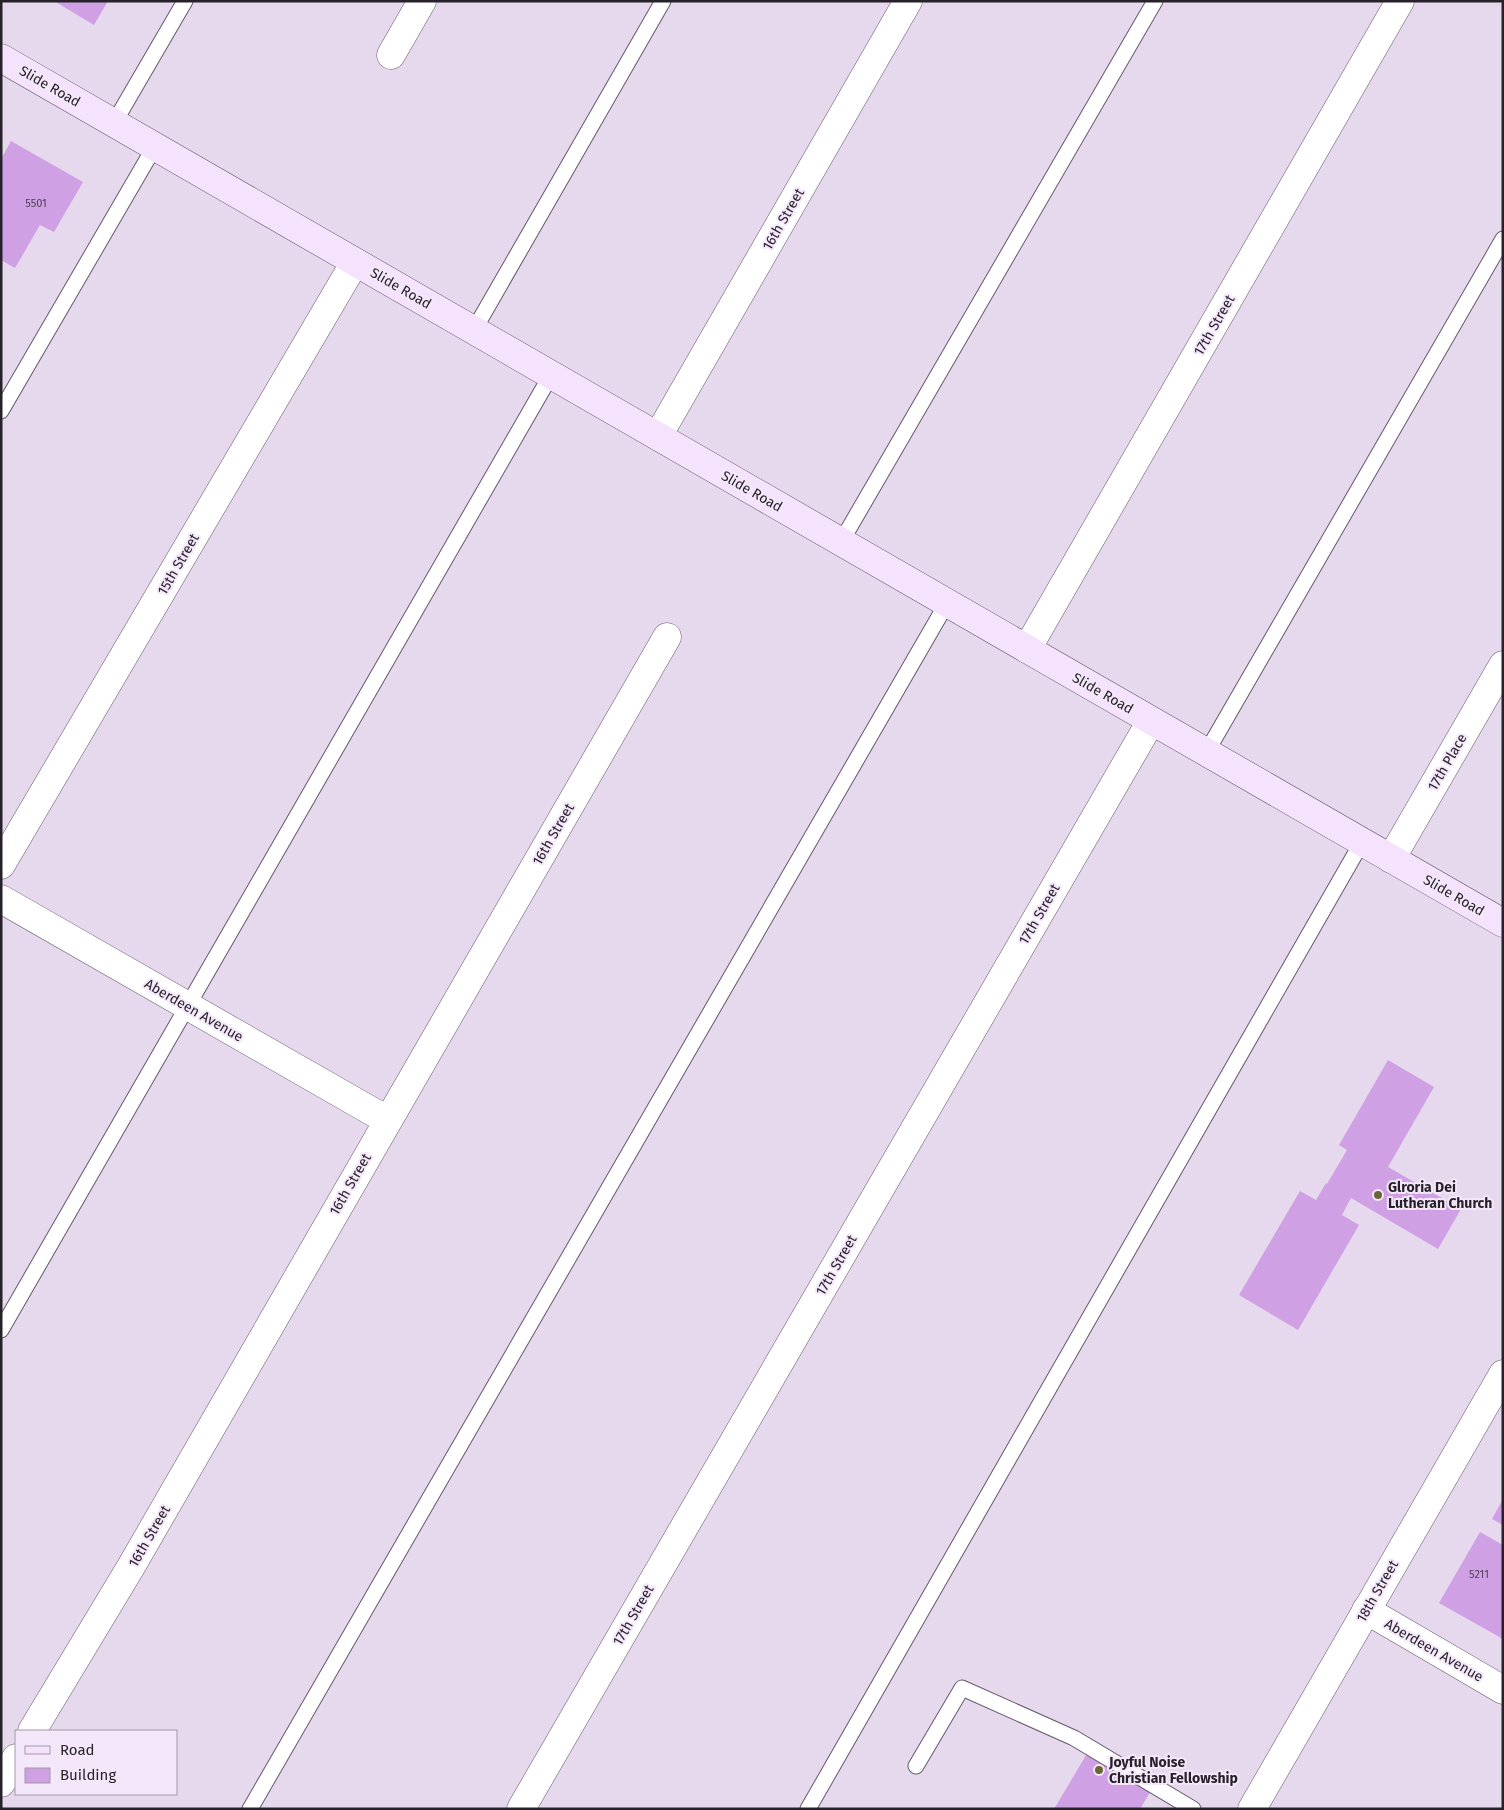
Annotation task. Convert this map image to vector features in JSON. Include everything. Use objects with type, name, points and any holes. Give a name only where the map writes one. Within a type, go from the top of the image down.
[{"type":"main road","name":"Slide Road","points":[[1,58],[1503,924]]},
{"type":"street","points":[[391,55],[422,1]]},
{"type":"street","name":"16th Street","points":[[658,436],[908,1]]},
{"type":"street","name":"17th Street","points":[[1027,649],[1400,1]]},
{"type":"street","name":"15th Street","points":[[1,865],[355,262]]},
{"type":"street","name":"16th Street","points":[[33,1730],[137,1556],[667,637]]},
{"type":"street","name":"17th Place","points":[[1391,859],[1503,665]]},
{"type":"street","name":"17th Street","points":[[521,1809],[1151,721]]},
{"type":"street","name":"Aberdeen Avenue","points":[[1,899],[387,1120]]},
{"type":"street","name":"18th Street","points":[[1252,1809],[1503,1374]]},
{"type":"street","name":"Aberdeen Avenue","points":[[1366,1610],[1503,1690]]},
{"type":"street","points":[[1,1783],[15,1760]]},
{"type":"lane","points":[[114,123],[185,1]]},
{"type":"lane","points":[[474,330],[663,1]]},
{"type":"lane","points":[[841,542],[1155,1]]},
{"type":"lane","points":[[1,411],[155,146]]},
{"type":"lane","points":[[1206,753],[1503,239]]},
{"type":"lane","points":[[1,1330],[551,375]]},
{"type":"lane","points":[[250,1809],[947,603]]},
{"type":"lane","points":[[808,1809],[1362,842]]},
{"type":"lane","points":[[916,1766],[962,1688],[1074,1738],[1192,1809]]},
{"type":"building","points":[[54,1],[108,1],[94,25]]},
{"type":"building","points":[[11,141],[83,182],[54,232],[40,225],[15,268],[1,260],[1,159]]},
{"type":"building","name":"Glroria Dei Lutheran Church","points":[[1388,1060],[1434,1087],[1388,1167],[1461,1209],[1438,1249],[1351,1198],[1342,1215],[1359,1225],[1298,1330],[1239,1295],[1300,1191],[1316,1200],[1327,1184],[1347,1150],[1339,1145]]},
{"type":"building","points":[[1503,1499],[1503,1525],[1492,1519]]},
{"type":"building","points":[[1480,1532],[1503,1545],[1503,1639],[1439,1603]]},
{"type":"building","name":"Joyful Noise Christian Fellowship","points":[[1088,1752],[1152,1789],[1140,1809],[1054,1809]]},
{"type":"place","name":"Glroria Dei Lutheran Church","points":[[1378,1195]]},
{"type":"place","name":"Joyful Noise Christian Fellowship","points":[[1099,1770]]}]
